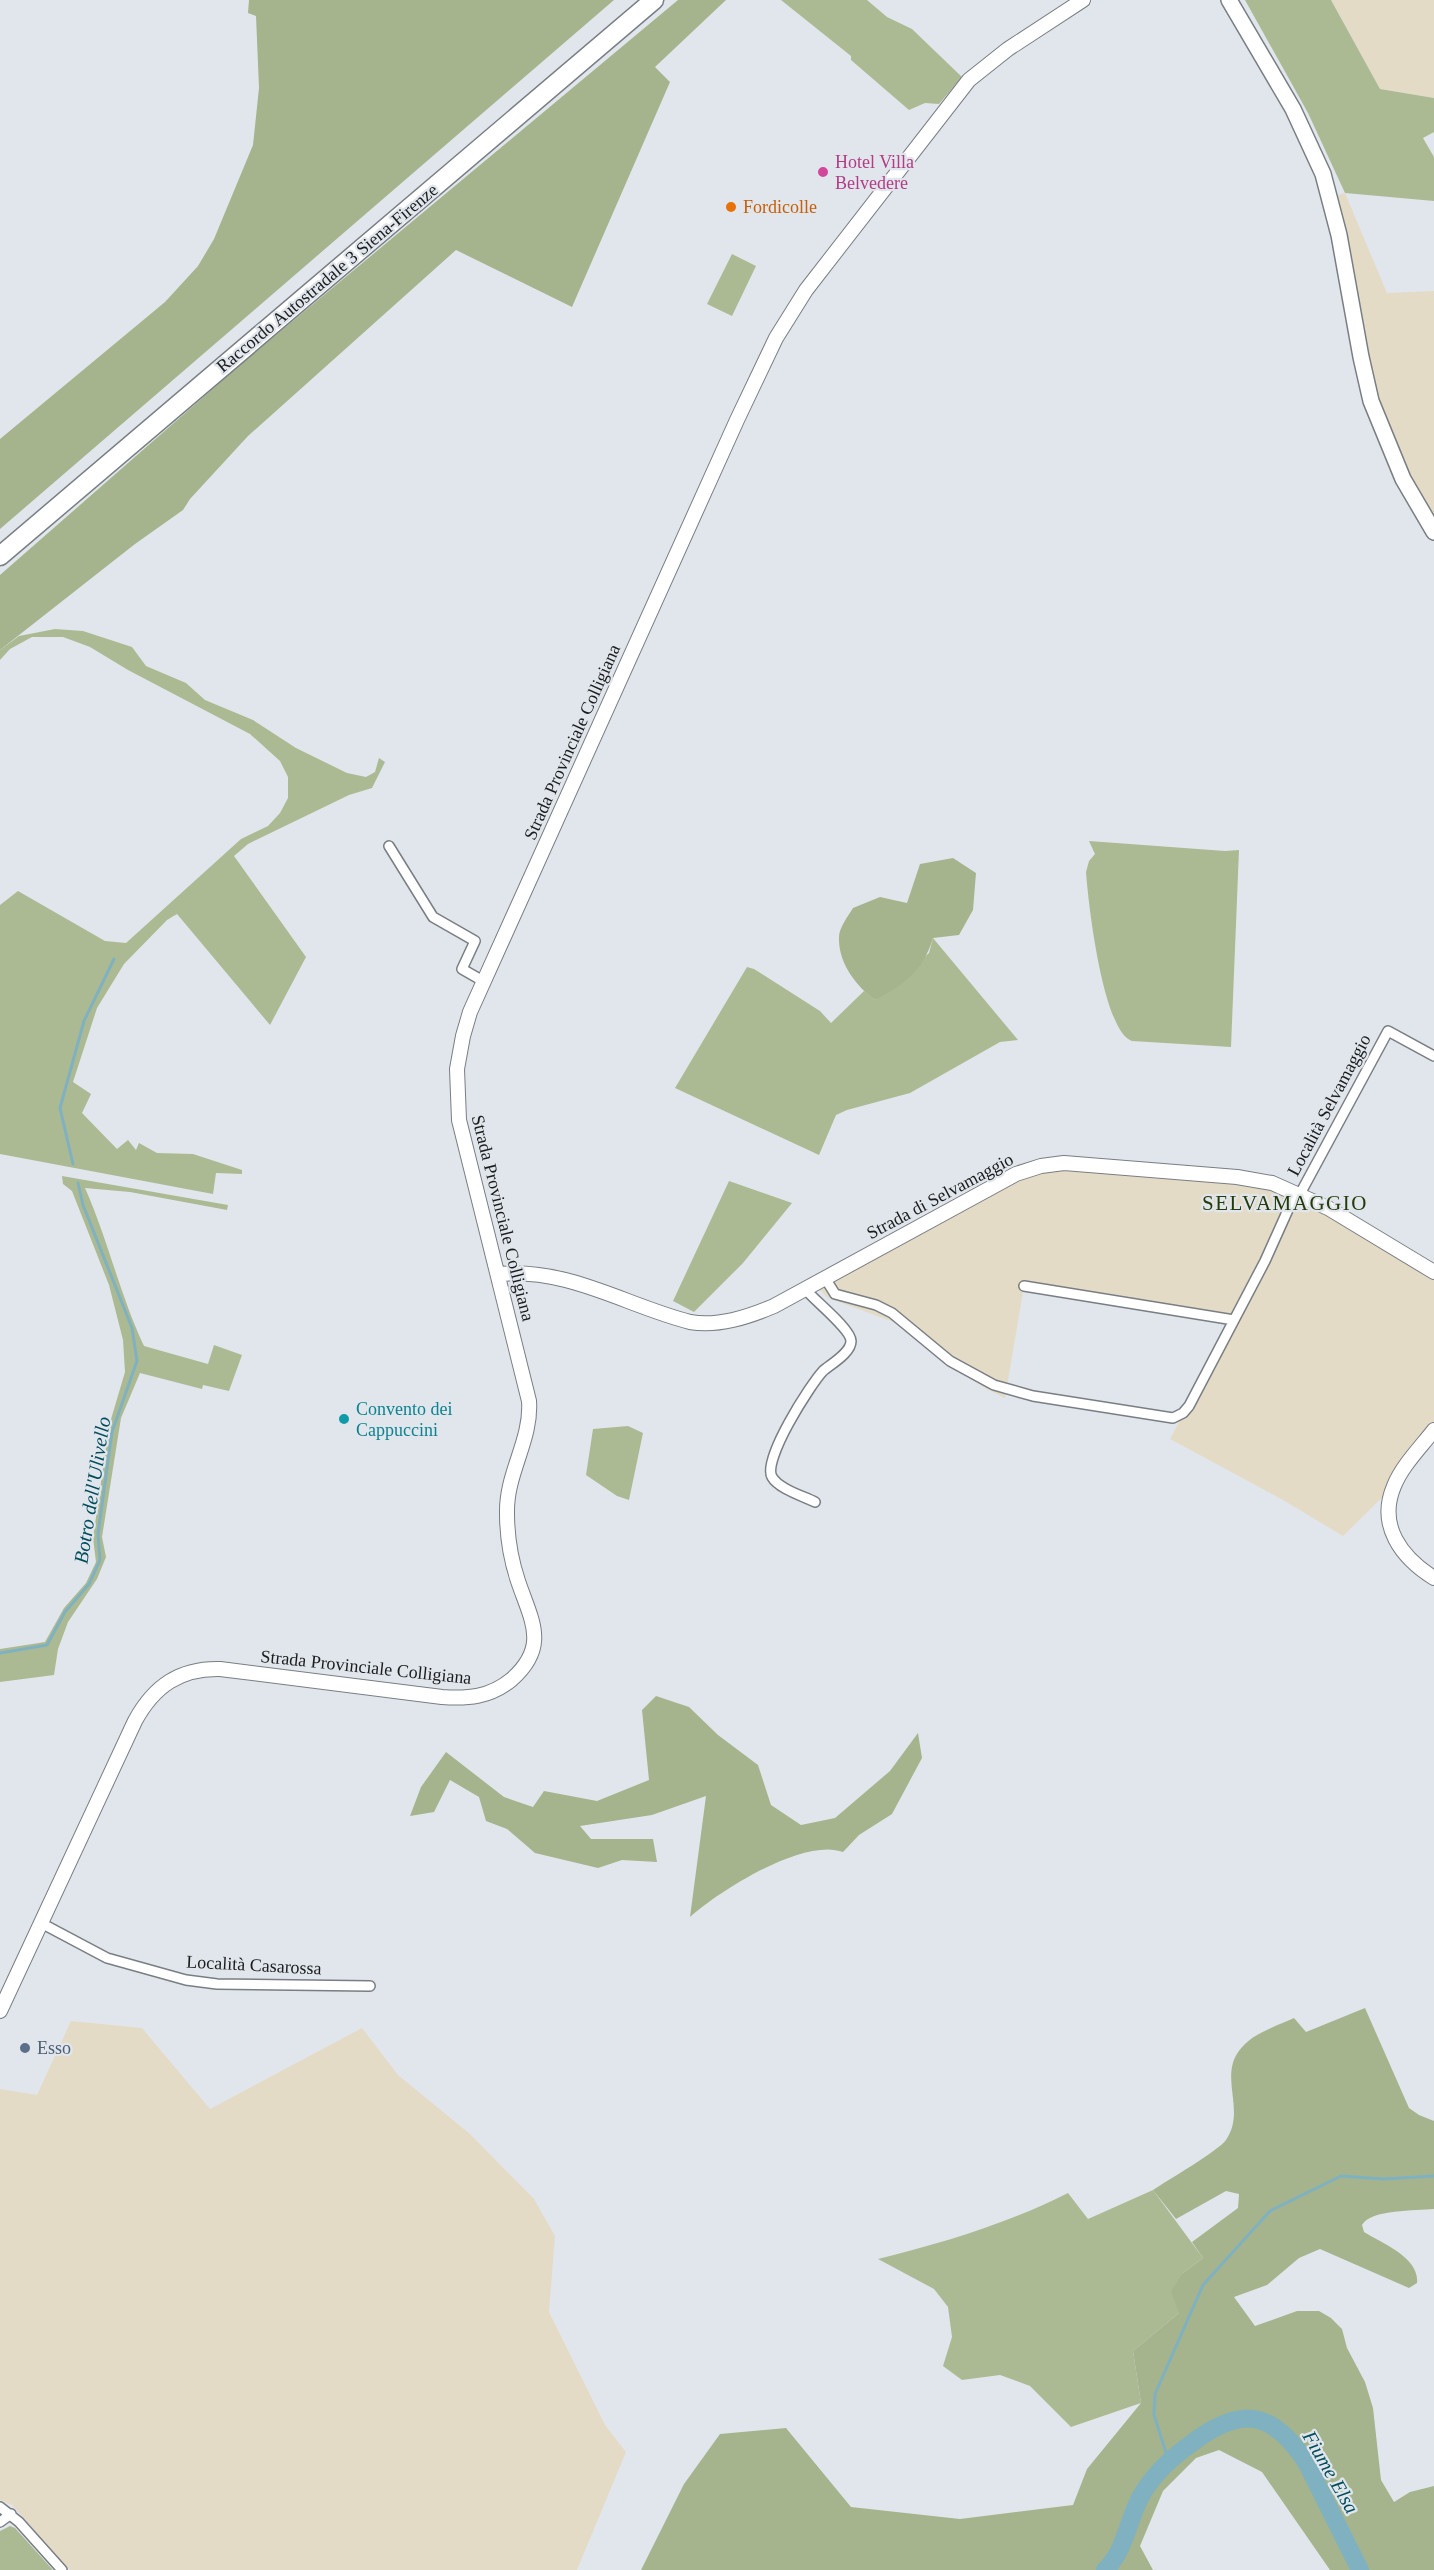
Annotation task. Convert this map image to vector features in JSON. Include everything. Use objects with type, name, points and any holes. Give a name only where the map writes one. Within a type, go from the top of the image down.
[{"type":"highway","name":"Raccordo Autostradale 3 Siena-Firenze","points":[[0,540],[649,1]]},
{"type":"highway","name":"Raccordo Autostradale 3 Siena-Firenze","points":[[0,556],[649,1]]},
{"type":"main road","name":"Strada Provinciale Colligiana","points":[[0,2011],[139,1712],[155,1691],[173,1678],[192,1671],[220,1669],[420,1694],[471,1698],[488,1694],[504,1685],[526,1663],[534,1644],[535,1626],[515,1573],[507,1513],[510,1481],[528,1427],[529,1401],[462,1136],[457,1101],[460,1049],[470,1012],[741,411],[784,323],[810,285],[962,87],[996,57],[1083,0]]},
{"type":"main road","points":[[1231,2],[1293,109],[1323,174],[1336,221],[1359,350],[1371,401],[1399,472],[1434,532]]},
{"type":"main road","name":"Strada di Selvamaggio","points":[[498,1274],[529,1274],[567,1279],[677,1318],[700,1323],[731,1320],[753,1314],[805,1289],[1009,1178],[1046,1164],[1082,1163],[1265,1181],[1298,1193],[1345,1218],[1434,1272]]},
{"type":"main road","points":[[1434,1430],[1396,1481],[1388,1510],[1390,1528],[1398,1546],[1411,1563],[1434,1578]]},
{"type":"street","points":[[389,846],[433,917],[475,941],[462,969],[483,981]]},
{"type":"street","name":"Località Selvamaggio","points":[[825,1278],[836,1294],[876,1305],[892,1313],[950,1361],[994,1384],[1033,1396],[1166,1418],[1176,1417],[1187,1409],[1298,1193],[1388,1031],[1434,1056]]},
{"type":"street","points":[[1024,1286],[1234,1320]]},
{"type":"street","points":[[805,1289],[839,1323],[851,1341],[847,1349],[820,1375],[808,1391],[775,1450],[770,1474],[776,1482],[815,1502]]},
{"type":"street","name":"Località Casarossa","points":[[41,1923],[101,1956],[178,1978],[208,1983],[370,1986]]},
{"type":"street","points":[[0,2507],[11,2514],[62,2570]]},
{"type":"street","points":[[0,2522],[11,2514]]},
{"type":"shaded area","points":[[1331,0],[1434,0],[1434,98],[1380,89]]},
{"type":"shaded area","points":[[1345,193],[1387,293],[1434,291],[1434,520],[1402,460],[1376,395],[1338,195]]},
{"type":"shaded area","points":[[1033,1168],[1265,1181],[1434,1272],[1434,1430],[1394,1486],[1343,1536],[1283,1500],[1170,1439],[1233,1321],[1024,1286],[1005,1398],[943,1362],[899,1324],[828,1298],[814,1284]]},
{"type":"shaded area","points":[[71,2021],[142,2028],[210,2109],[362,2028],[398,2075],[470,2134],[534,2199],[555,2236],[549,2312],[605,2425],[626,2452],[577,2570],[70,2570],[12,2505],[0,2500],[0,2089],[37,2095]]},
{"type":"green space","points":[[249,0],[614,0],[0,529],[0,439],[165,302],[198,266],[214,239],[253,145],[259,88],[256,16],[248,13]]},
{"type":"green space","points":[[678,0],[726,0],[655,67],[670,82],[572,307],[456,250],[248,436],[190,499],[183,510],[135,544],[0,650],[0,575],[240,365]]},
{"type":"green space","points":[[781,0],[867,0],[887,17],[912,29],[962,77],[939,104],[925,103],[909,110],[851,60],[851,56]]},
{"type":"green space","points":[[1245,0],[1331,0],[1380,89],[1434,98],[1434,132],[1423,138],[1434,157],[1434,201],[1345,193],[1308,113]]},
{"type":"green space","points":[[732,254],[756,266],[732,316],[707,304]]},
{"type":"green space","points":[[55,629],[83,631],[132,647],[146,666],[186,683],[205,700],[253,720],[296,748],[347,773],[366,777],[375,772],[379,758],[385,762],[372,788],[349,795],[248,844],[234,856],[306,957],[270,1025],[177,914],[167,920],[124,964],[97,1008],[73,1082],[91,1094],[82,1113],[117,1149],[128,1140],[136,1150],[139,1143],[157,1153],[193,1154],[242,1170],[242,1174],[216,1173],[213,1194],[0,1154],[0,905],[18,891],[105,941],[126,943],[241,839],[268,826],[280,813],[288,798],[288,777],[280,761],[250,734],[128,670],[90,647],[63,637],[32,637],[10,649],[0,660],[0,650],[19,636]]},
{"type":"green space","points":[[1089,841],[1225,851],[1239,850],[1231,1047],[1132,1041],[1122,1032],[1113,1015],[1105,991],[1094,936],[1086,872],[1089,861],[1095,854]]},
{"type":"green space","points":[[953,858],[976,873],[973,910],[959,935],[933,938],[924,959],[912,975],[875,1000],[855,981],[845,965],[839,947],[840,930],[844,922],[853,908],[880,897],[907,903],[920,864]]},
{"type":"green space","points":[[933,938],[1018,1040],[1000,1042],[910,1093],[836,1115],[819,1155],[675,1088],[747,967],[754,969],[820,1011],[831,1023],[864,991],[875,1000],[929,953]]},
{"type":"green space","points":[[62,1176],[228,1205],[227,1210],[130,1192],[85,1188],[144,1346],[208,1364],[214,1345],[242,1355],[229,1391],[203,1385],[202,1389],[140,1373],[121,1418],[102,1537],[106,1557],[97,1579],[68,1622],[58,1649],[54,1675],[0,1682],[0,1649],[45,1642],[64,1608],[86,1583],[96,1562],[93,1538],[109,1426],[125,1372],[123,1340],[109,1285],[72,1191],[63,1184]]},
{"type":"green space","points":[[729,1181],[792,1203],[743,1263],[694,1312],[673,1301]]},
{"type":"green space","points":[[628,1426],[643,1433],[629,1500],[617,1496],[586,1475],[593,1429]]},
{"type":"green space","points":[[656,1696],[689,1707],[718,1735],[758,1765],[771,1805],[801,1825],[835,1818],[890,1771],[918,1733],[922,1758],[892,1814],[859,1835],[843,1852],[826,1849],[785,1859],[741,1881],[690,1917],[706,1796],[652,1815],[580,1826],[591,1839],[653,1839],[657,1862],[622,1860],[598,1868],[535,1853],[507,1829],[486,1821],[479,1797],[450,1780],[434,1812],[410,1816],[421,1787],[446,1752],[504,1797],[533,1807],[544,1791],[597,1801],[649,1780],[642,1710]]},
{"type":"green space","points":[[1365,2008],[1409,2108],[1434,2121],[1434,2209],[1384,2213],[1367,2220],[1362,2225],[1364,2232],[1398,2252],[1413,2266],[1417,2283],[1409,2288],[1320,2249],[1299,2258],[1267,2285],[1234,2297],[1255,2326],[1297,2311],[1319,2311],[1331,2318],[1342,2329],[1347,2348],[1365,2382],[1373,2408],[1381,2480],[1394,2502],[1410,2492],[1434,2486],[1434,2570],[1330,2570],[1262,2472],[1219,2450],[1196,2458],[1163,2491],[1140,2546],[1153,2570],[641,2570],[684,2484],[720,2434],[786,2428],[851,2507],[960,2519],[1073,2505],[1087,2469],[1141,2403],[1133,2351],[1179,2313],[1171,2291],[1183,2273],[1203,2258],[1192,2242],[1238,2208],[1239,2194],[1226,2191],[1176,2219],[1153,2190],[1203,2158],[1226,2140],[1232,2128],[1234,2116],[1232,2067],[1236,2055],[1245,2044],[1262,2032],[1294,2018],[1306,2032]]},
{"type":"green space","points":[[1153,2190],[1203,2258],[1183,2273],[1179,2313],[1133,2351],[1141,2403],[1071,2427],[1030,2386],[1000,2375],[962,2380],[943,2366],[952,2337],[948,2307],[934,2289],[878,2259],[975,2231],[1023,2214],[1068,2193],[1088,2219]]},
{"type":"green space","points":[[10,2526],[15,2528],[53,2570],[0,2570],[0,2531]]},
{"type":"waterway","name":"Botro dell'Ulivello","points":[[73,1164],[60,1108],[84,1021],[114,959]]},
{"type":"waterway","name":"Botro dell'Ulivello","points":[[0,1653],[47,1645],[65,1612],[89,1584],[100,1560],[98,1534],[112,1432],[137,1361],[132,1328],[83,1205],[78,1183]]},
{"type":"waterway","points":[[1169,2462],[1154,2415],[1155,2394],[1203,2285],[1270,2211],[1341,2176],[1383,2179],[1434,2176]]},
{"type":"waterway","name":"Fiume Elsa","points":[[1105,2570],[1112,2563],[1122,2545],[1141,2496],[1157,2474],[1177,2454],[1210,2431],[1241,2419],[1255,2419],[1268,2423],[1281,2432],[1293,2445],[1306,2462],[1360,2570]]},
{"type":"place","name":"Hotel Villa Belvedere","points":[[823,172]]},
{"type":"place","name":"Fordicolle","points":[[731,207]]},
{"type":"place","name":"Convento dei Cappuccini","points":[[344,1419]]},
{"type":"place","name":"Esso","points":[[25,2048]]},
{"type":"district","name":"SELVAMAGGIO","points":[[1285,1203]]}]
